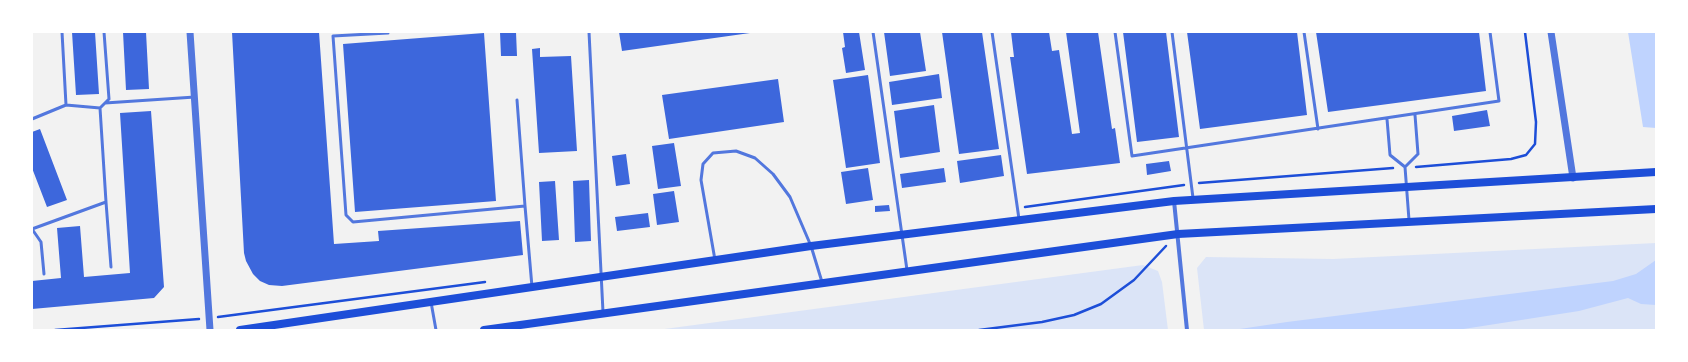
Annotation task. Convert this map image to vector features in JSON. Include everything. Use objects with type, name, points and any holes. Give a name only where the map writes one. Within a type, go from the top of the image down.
[{"type":"main road","points":[[240,330],[811,246],[1174,201],[1656,172]]},
{"type":"main road","points":[[484,330],[1178,234],[1656,209]]},
{"type":"street","points":[[190,32],[210,330]]},
{"type":"street","points":[[1550,32],[1573,178]]},
{"type":"street","points":[[1174,201],[1187,330]]},
{"type":"lane","points":[[62,32],[66,105]]},
{"type":"lane","points":[[104,32],[109,99],[100,108],[111,267]]},
{"type":"lane","points":[[589,32],[603,314]]},
{"type":"lane","points":[[873,32],[907,272]]},
{"type":"lane","points":[[992,32],[1019,220]]},
{"type":"lane","points":[[1115,32],[1132,156],[1415,115],[1499,101],[1490,32]]},
{"type":"lane","points":[[1172,32],[1194,200]]},
{"type":"lane","points":[[1304,32],[1318,129]]},
{"type":"lane","points":[[388,33],[333,36],[346,216],[353,222],[525,206]]},
{"type":"lane","points":[[105,103],[195,97]]},
{"type":"lane","points":[[517,100],[532,287]]},
{"type":"lane","points":[[32,119],[66,105],[100,108]]},
{"type":"lane","points":[[1409,222],[1405,167],[1418,154],[1415,115]]},
{"type":"lane","points":[[1387,119],[1390,155],[1405,167]]},
{"type":"lane","points":[[715,260],[701,180],[703,164],[713,153],[736,151],[755,158],[773,174],[790,197],[811,246],[822,283]]},
{"type":"lane","points":[[44,274],[41,242],[32,229],[106,202]]},
{"type":"lane","points":[[431,301],[436,330]]},
{"type":"path","points":[[979,330],[1042,322],[1074,315],[1101,304],[1134,280],[1178,234]]},
{"type":"shaded area","points":[[1656,243],[1656,330],[1204,330],[1197,268],[1206,257],[1333,259]]},
{"type":"shaded area","points":[[1143,265],[1158,271],[1162,282],[1168,330],[657,330]]},
{"type":"water","points":[[1628,32],[1656,32],[1656,128],[1643,127]]},
{"type":"water","points":[[1656,260],[1656,305],[1641,304],[1628,298],[1579,311],[1457,330],[1233,330],[1613,281],[1636,274]]},
{"type":"building","points":[[72,32],[95,32],[99,94],[76,95]]},
{"type":"building","points":[[123,32],[146,32],[149,89],[126,90]]},
{"type":"building","points":[[232,32],[319,32],[334,244],[379,241],[378,231],[520,221],[523,255],[282,286],[269,285],[260,281],[253,274],[246,261],[244,253]]},
{"type":"building","points":[[500,32],[516,32],[517,56],[501,56]]},
{"type":"building","points":[[619,32],[750,32],[750,33],[622,51]]},
{"type":"building","points":[[843,32],[859,32],[865,70],[846,73],[842,48],[845,47]]},
{"type":"building","points":[[884,32],[920,32],[926,71],[890,76]]},
{"type":"building","points":[[942,32],[982,32],[999,149],[959,154]]},
{"type":"building","points":[[1011,32],[1049,32],[1052,51],[1059,50],[1072,134],[1080,133],[1066,32],[1098,32],[1112,129],[1115,128],[1120,163],[1027,174],[1010,57],[1014,57]]},
{"type":"building","points":[[1123,32],[1166,32],[1179,137],[1137,142]]},
{"type":"building","points":[[1187,32],[1297,32],[1307,115],[1200,129]]},
{"type":"building","points":[[1316,32],[1479,32],[1486,91],[1328,112]]},
{"type":"building","points":[[484,33],[496,201],[355,212],[343,44]]},
{"type":"building","points":[[540,48],[540,57],[571,56],[577,151],[539,153],[532,49]]},
{"type":"building","points":[[939,74],[942,98],[892,105],[889,82]]},
{"type":"building","points":[[868,75],[880,163],[846,168],[833,80]]},
{"type":"building","points":[[778,79],[784,122],[669,139],[662,95]]},
{"type":"building","points":[[934,105],[940,152],[900,158],[894,111]]},
{"type":"building","points":[[1487,110],[1490,126],[1454,131],[1452,116]]},
{"type":"building","points":[[151,111],[164,287],[154,298],[32,309],[32,281],[61,278],[57,228],[80,226],[84,277],[130,273],[120,113]]},
{"type":"building","points":[[40,129],[67,200],[47,207],[32,168],[32,132]]},
{"type":"building","points":[[674,143],[681,186],[658,189],[652,146]]},
{"type":"building","points":[[626,154],[630,184],[616,186],[612,156]]},
{"type":"building","points":[[1001,155],[1004,176],[960,183],[957,161]]},
{"type":"building","points":[[1169,161],[1171,171],[1147,175],[1146,164]]},
{"type":"building","points":[[868,168],[873,200],[846,204],[841,172]]},
{"type":"building","points":[[944,168],[946,182],[902,188],[900,174]]},
{"type":"building","points":[[589,180],[591,241],[575,242],[573,181]]},
{"type":"building","points":[[555,181],[559,240],[542,241],[539,182]]},
{"type":"building","points":[[674,191],[679,222],[657,225],[653,194]]},
{"type":"building","points":[[889,205],[890,211],[875,212],[875,206]]},
{"type":"building","points":[[648,213],[650,227],[617,231],[615,217]]}]
